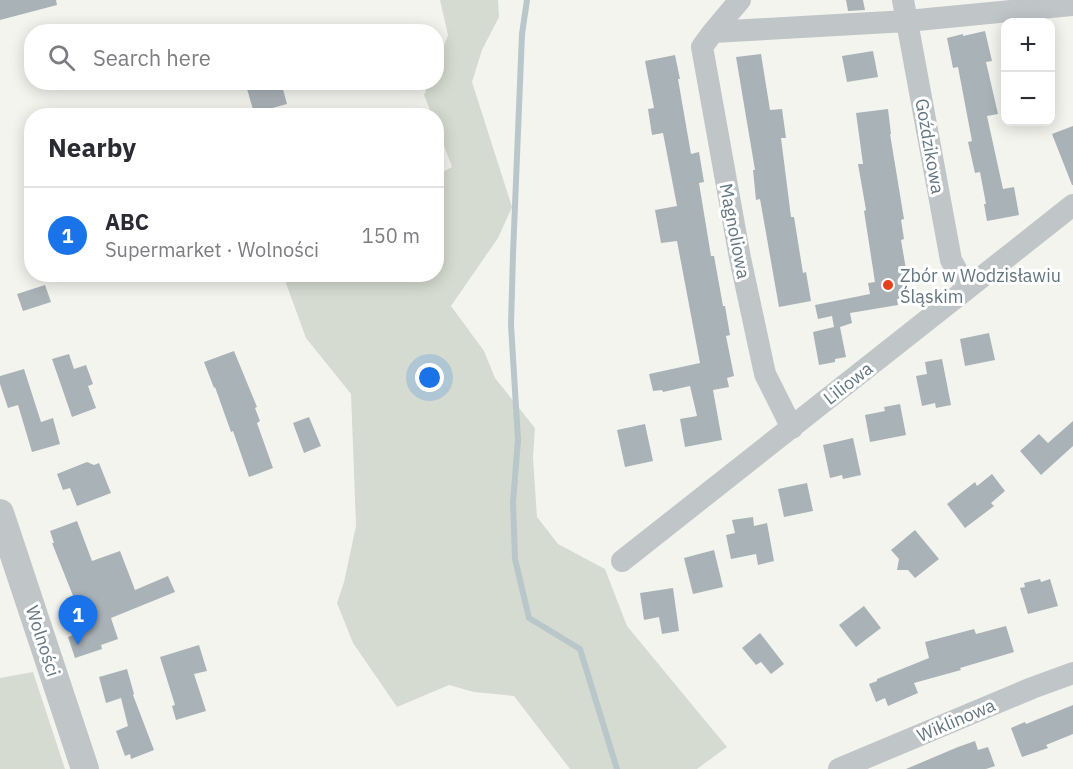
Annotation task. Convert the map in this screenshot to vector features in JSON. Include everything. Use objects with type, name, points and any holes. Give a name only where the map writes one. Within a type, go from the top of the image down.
[{"type":"street","points":[[712,32],[740,0]]},
{"type":"street","points":[[712,32],[905,10],[1073,5]]},
{"type":"street","name":"Goździkowa","points":[[905,10],[951,260],[967,289]]},
{"type":"street","name":"Magnoliowa","points":[[712,32],[702,47],[740,258],[765,374],[792,428]]},
{"type":"street","name":"Liliowa","points":[[622,561],[1073,205]]},
{"type":"street","name":"Wolności","points":[[0,513],[85,769]]},
{"type":"street","name":"Wiklinowa","points":[[839,769],[1073,673]]},
{"type":"shaded area","points":[[440,0],[498,0],[499,17],[482,50],[472,82],[512,207],[498,238],[451,306],[484,351],[495,378],[535,428],[533,458],[537,517],[558,544],[605,569],[627,626],[727,747],[697,769],[570,769],[514,696],[474,692],[449,685],[397,707],[353,643],[337,603],[356,526],[351,394],[306,338],[286,282],[444,282],[444,171],[452,167],[444,146],[444,108],[429,108],[424,95],[426,90],[444,90],[444,46],[448,35]]},
{"type":"shaded area","points":[[33,672],[65,769],[0,769],[0,678]]},
{"type":"building","points":[[0,0],[56,0],[57,5],[0,20]]},
{"type":"building","points":[[846,0],[863,0],[865,10],[848,11]]},
{"type":"building","points":[[985,31],[992,61],[986,62],[998,114],[987,116],[1003,189],[1014,187],[1019,215],[987,221],[980,172],[975,173],[968,142],[972,141],[958,67],[953,68],[947,38]]},
{"type":"building","points":[[873,51],[878,77],[847,82],[842,56]]},
{"type":"building","points":[[761,54],[770,110],[782,109],[786,138],[781,138],[791,217],[794,217],[803,273],[806,272],[811,301],[779,307],[760,199],[756,200],[753,170],[755,170],[736,57]]},
{"type":"building","points":[[675,55],[691,154],[699,152],[704,182],[699,183],[711,256],[714,256],[723,306],[725,306],[730,335],[726,336],[734,376],[727,378],[729,387],[713,390],[722,440],[685,447],[680,419],[697,416],[690,386],[663,392],[662,390],[653,391],[649,374],[700,363],[677,241],[661,243],[655,210],[677,206],[663,133],[652,135],[648,109],[654,108],[645,61]]},
{"type":"building","points":[[247,90],[283,90],[287,104],[272,108],[253,108]]},
{"type":"building","points":[[888,109],[904,219],[901,220],[904,239],[901,240],[909,287],[906,288],[908,297],[897,299],[898,305],[850,313],[852,323],[840,327],[846,357],[819,365],[813,332],[834,327],[832,316],[818,319],[815,305],[870,294],[868,283],[875,282],[858,164],[863,164],[856,113]]},
{"type":"building","points":[[1073,126],[1073,185],[1072,185],[1052,134]]},
{"type":"building","points":[[45,285],[51,302],[23,311],[17,294]]},
{"type":"building","points":[[989,333],[995,360],[965,366],[960,339]]},
{"type":"building","points":[[234,351],[257,407],[255,408],[260,421],[257,423],[273,468],[249,477],[233,431],[231,432],[204,362]]},
{"type":"building","points":[[69,354],[74,369],[86,365],[93,384],[88,386],[96,408],[72,417],[52,359]]},
{"type":"building","points":[[942,359],[951,405],[936,408],[935,403],[922,406],[916,376],[927,374],[925,362]]},
{"type":"building","points":[[24,369],[41,422],[53,418],[60,444],[32,452],[18,405],[8,408],[0,384],[0,376]]},
{"type":"building","points":[[900,404],[906,435],[870,442],[865,415],[885,411],[884,407]]},
{"type":"building","points":[[309,417],[321,446],[304,453],[293,423]]},
{"type":"building","points":[[1073,421],[1073,446],[1041,475],[1020,451],[1039,434],[1048,443]]},
{"type":"building","points":[[645,424],[653,461],[625,467],[617,430]]},
{"type":"building","points":[[853,438],[861,475],[843,479],[842,475],[830,478],[823,445]]},
{"type":"building","points":[[87,462],[94,465],[99,463],[111,493],[77,506],[70,488],[63,490],[57,474]]},
{"type":"building","points":[[992,474],[1005,491],[991,503],[994,506],[965,528],[947,504],[975,482],[977,486]]},
{"type":"building","points":[[807,483],[813,511],[784,517],[778,489]]},
{"type":"building","points":[[753,517],[754,526],[767,523],[774,561],[758,565],[756,554],[731,559],[726,535],[735,533],[732,520]]},
{"type":"building","points":[[77,521],[92,561],[120,551],[135,590],[168,576],[175,592],[111,618],[118,639],[101,645],[102,649],[75,658],[68,637],[83,632],[80,622],[83,621],[52,543],[54,543],[50,531]]},
{"type":"building","points":[[915,530],[939,559],[915,578],[908,570],[897,570],[899,559],[891,550]]},
{"type":"building","points":[[714,550],[723,587],[693,594],[684,558]]},
{"type":"building","points":[[1040,579],[1041,582],[1050,579],[1058,606],[1028,614],[1020,588],[1025,587],[1024,583]]},
{"type":"building","points":[[673,588],[679,631],[662,634],[659,617],[644,620],[640,593]]},
{"type":"building","points":[[864,606],[881,628],[856,647],[839,625]]},
{"type":"building","points":[[1006,626],[1014,652],[914,683],[918,693],[888,706],[885,698],[876,702],[869,684],[929,658],[925,642],[974,629],[976,634]]},
{"type":"building","points":[[760,633],[784,664],[771,674],[761,662],[756,665],[742,648]]},
{"type":"building","points":[[199,645],[207,671],[194,674],[206,711],[176,720],[172,706],[175,705],[160,657]]},
{"type":"building","points":[[127,669],[133,695],[154,750],[131,759],[130,754],[125,756],[116,731],[128,726],[121,698],[106,703],[99,677]]},
{"type":"building","points":[[1073,705],[1073,734],[1046,745],[1048,748],[1022,757],[1011,728]]},
{"type":"building","points":[[975,741],[978,750],[988,747],[995,766],[986,769],[906,769],[958,747]]},
{"type":"waterway","points":[[527,0],[522,34],[511,325],[518,440],[513,502],[515,559],[529,618],[580,649],[617,769]]},
{"type":"place","name":"Zbór w Wodzisławiu Śląskim","points":[[888,285]]},
{"type":"place","name":"ABC","points":[[78,645]]}]
